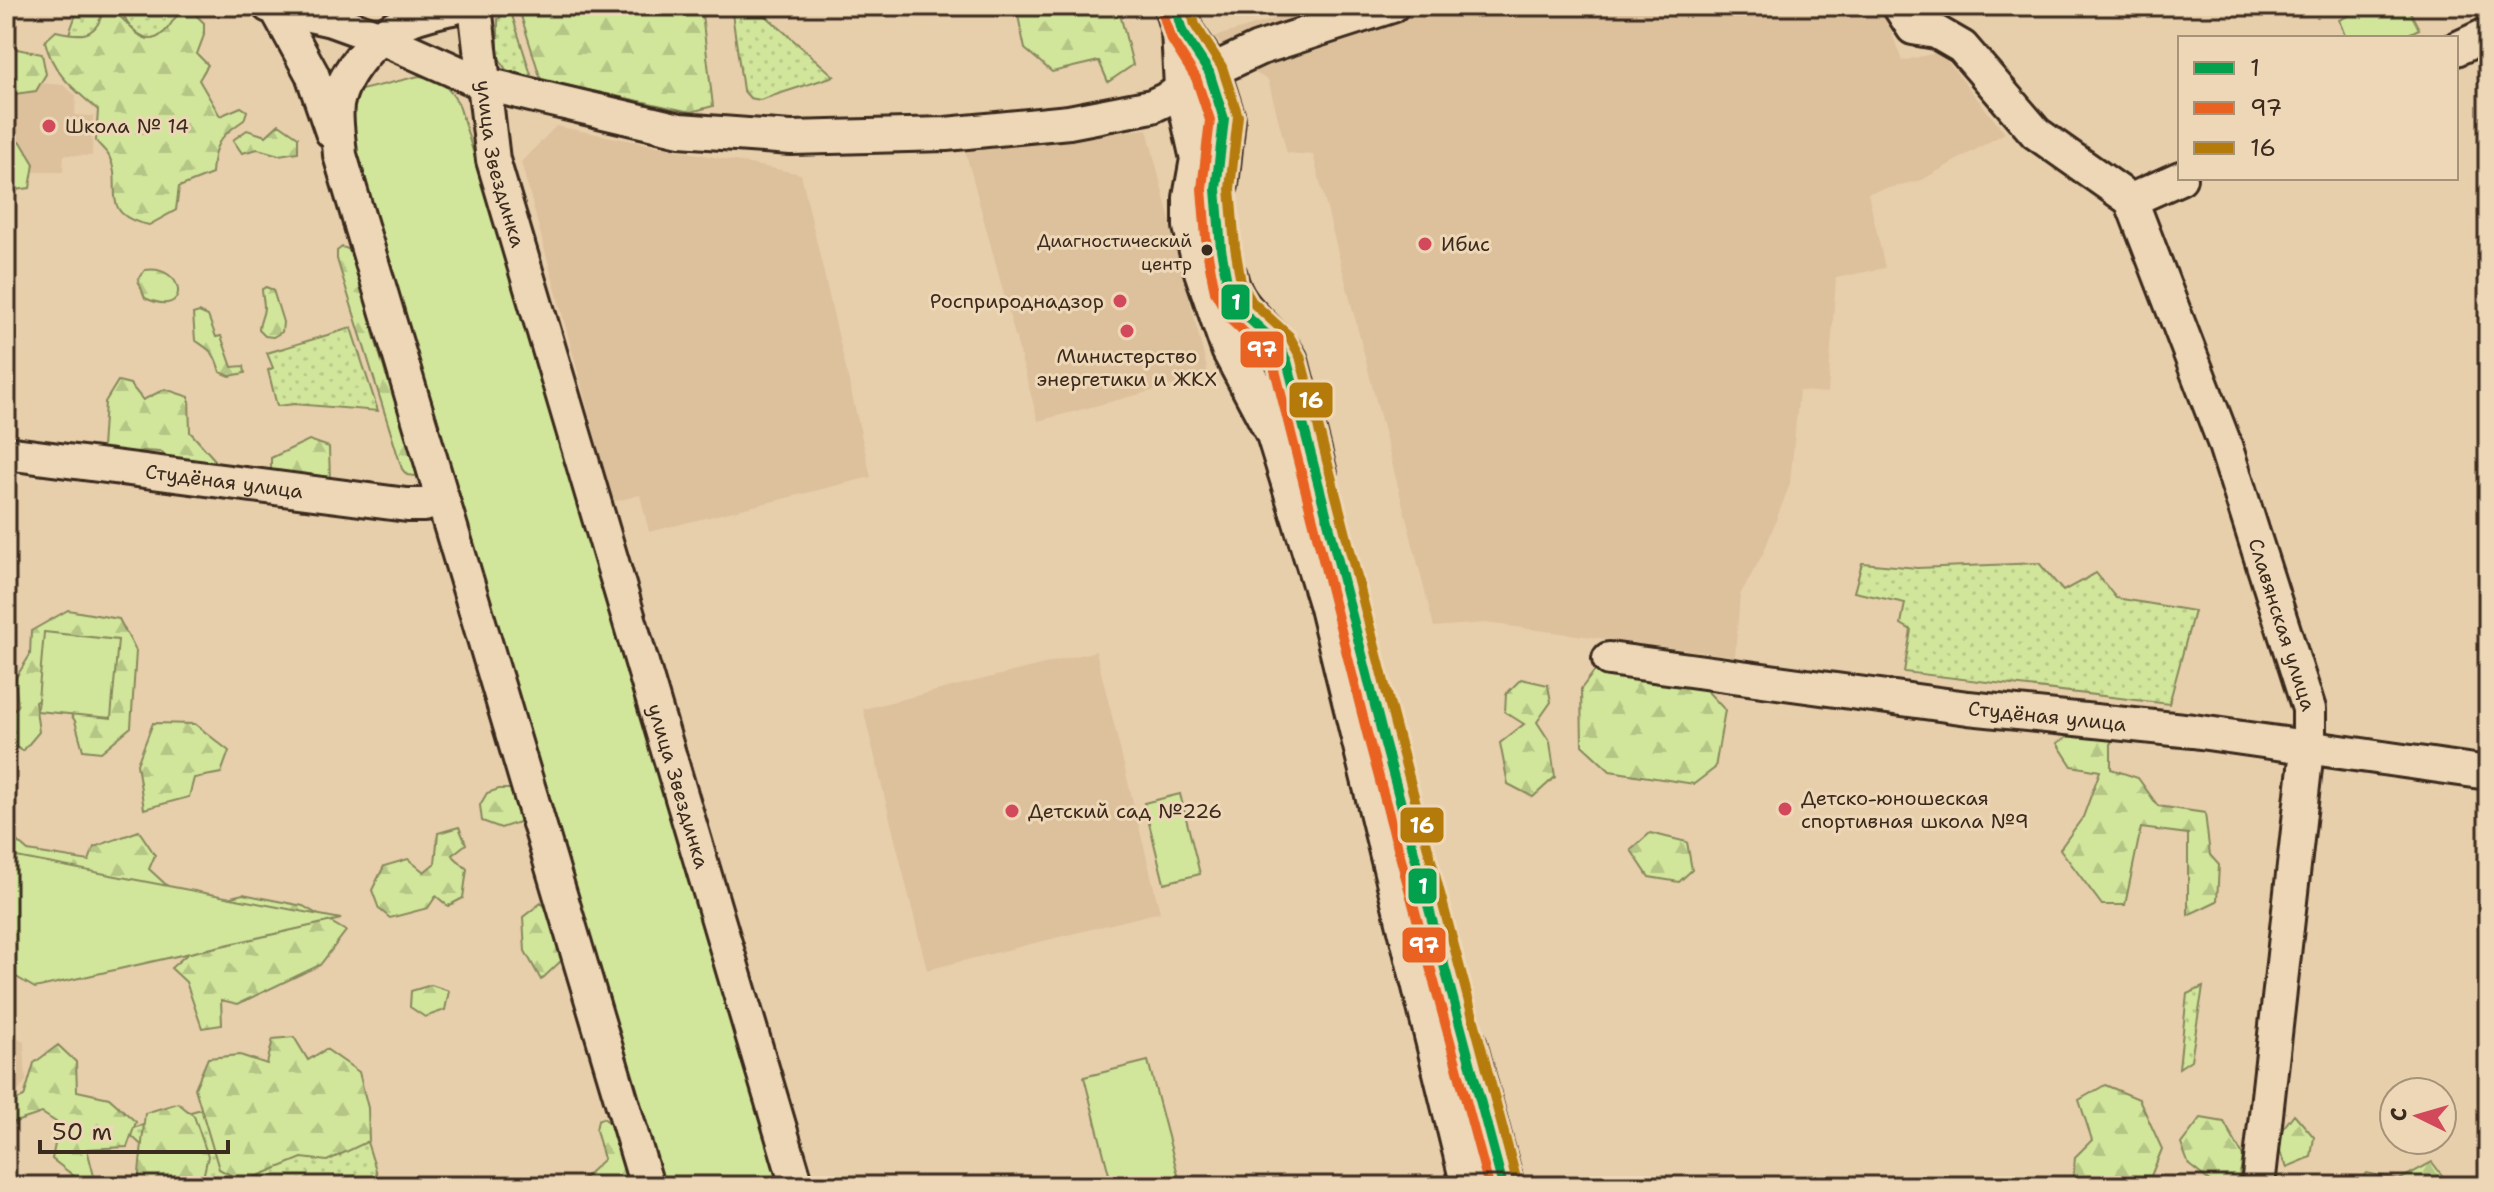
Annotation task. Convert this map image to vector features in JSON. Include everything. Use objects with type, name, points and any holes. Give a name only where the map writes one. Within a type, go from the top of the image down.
[{"type":"main road","points":[[1178,18],[1197,80],[1224,119],[1216,189],[1228,288],[1241,311],[1278,345],[1287,361],[1472,1186]]},
{"type":"main road","points":[[1354,662],[1503,1186]]},
{"type":"street","points":[[340,155],[337,107],[343,85],[355,66],[395,26],[460,6]]},
{"type":"street","points":[[475,6],[482,83],[680,130],[791,138],[946,134],[1069,122],[1152,106],[1258,49],[1392,6]]},
{"type":"street","points":[[1899,6],[1913,28],[1936,32],[1962,47],[2036,133],[2131,200],[2178,179]]},
{"type":"street","points":[[272,7],[312,74],[340,155],[647,1186]]},
{"type":"street","name":"улица Звездинка","points":[[272,7],[331,20],[381,38],[482,83],[493,160],[797,1186]]},
{"type":"street","points":[[2458,48],[2488,34]]},
{"type":"street","name":"Славянская улица","points":[[2131,200],[2224,442],[2309,709],[2258,1186]]},
{"type":"street","name":"Студёная улица","points":[[6,453],[407,505],[424,505],[441,500]]},
{"type":"street","name":"Студёная улица","points":[[1609,659],[1968,708],[2193,731],[2488,773]]},
{"type":"shaded area","points":[[1318,6],[1882,6],[1902,61],[1940,52],[2005,133],[1922,180],[1868,193],[1885,268],[1836,278],[1828,393],[1799,391],[1790,484],[1763,554],[1740,595],[1735,656],[1485,623],[1434,627],[1313,155],[1287,153],[1268,80],[1242,66],[1214,37]]},
{"type":"shaded area","name":"Школа № 14","points":[[6,80],[63,85],[76,95],[75,115],[93,116],[92,156],[64,155],[63,172],[6,172]]},
{"type":"shaded area","points":[[556,126],[801,174],[871,477],[649,532],[640,495],[613,502],[521,162]]},
{"type":"shaded area","points":[[1147,129],[1209,376],[1038,421],[965,150]]},
{"type":"shaded area","name":"Детский сад №226","points":[[1096,651],[1160,912],[927,970],[863,709]]},
{"type":"shaded area","points":[[6,1028],[24,1042],[26,1081],[6,1107]]},
{"type":"green space","points":[[79,6],[173,6],[195,14],[180,13],[162,35],[150,39],[138,34],[125,18],[99,26],[90,34],[69,34]]},
{"type":"green space","points":[[518,6],[701,6],[713,106],[691,112],[541,80]]},
{"type":"green space","points":[[731,6],[765,15],[834,76],[760,100],[750,98],[743,90]]},
{"type":"green space","points":[[1016,6],[1118,6],[1133,65],[1108,82],[1099,61],[1052,72],[1025,49]]},
{"type":"green space","points":[[2369,6],[2407,6],[2419,29],[2404,36],[2345,36],[2339,20]]},
{"type":"green space","points":[[510,9],[532,78],[506,70],[498,56],[498,19]]},
{"type":"green space","points":[[115,13],[137,33],[149,39],[163,33],[180,13],[195,14],[204,23],[204,35],[197,54],[208,65],[199,80],[220,116],[241,107],[247,111],[244,120],[219,142],[212,174],[179,187],[176,210],[149,225],[133,220],[117,207],[113,167],[109,156],[96,141],[98,110],[59,71],[45,41],[56,31],[71,34],[90,32],[102,14]]},
{"type":"green space","points":[[6,32],[17,49],[42,54],[46,74],[36,91],[15,94],[6,79]]},
{"type":"green space","points":[[419,76],[443,84],[459,105],[786,1186],[658,1186],[344,114],[357,91]]},
{"type":"green space","points":[[279,124],[298,137],[298,152],[279,155],[258,149],[242,153],[233,140],[247,130],[266,136]]},
{"type":"green space","points":[[6,142],[21,142],[34,164],[30,188],[6,191]]},
{"type":"green space","points":[[342,247],[348,249],[358,264],[386,375],[397,386],[421,472],[415,476],[407,475],[402,469],[337,259],[337,251]]},
{"type":"green space","points":[[145,270],[159,270],[175,282],[178,290],[171,302],[160,303],[145,298],[138,280]]},
{"type":"green space","points":[[262,289],[273,290],[283,322],[282,332],[273,337],[265,336],[259,330],[264,310]]},
{"type":"green space","points":[[199,312],[208,316],[216,337],[221,336],[232,367],[244,366],[245,373],[230,376],[220,372],[212,353],[195,340],[193,314]]},
{"type":"green space","points":[[351,328],[378,411],[295,404],[277,406],[268,370],[273,368],[267,353]]},
{"type":"green space","points":[[118,381],[130,384],[143,400],[165,389],[189,397],[190,432],[215,460],[206,479],[176,480],[162,452],[142,451],[117,462],[102,448],[105,402]]},
{"type":"green space","points":[[309,440],[329,447],[330,481],[303,510],[280,505],[271,476],[271,458]]},
{"type":"green space","points":[[1862,563],[1917,568],[2039,563],[2063,591],[2096,573],[2116,598],[2194,611],[2169,704],[1904,672],[1911,630],[1901,624],[1905,603],[1854,592]]},
{"type":"green space","points":[[68,610],[119,619],[136,651],[131,727],[101,752],[83,750],[75,721],[56,690],[35,702],[39,732],[23,751],[6,742],[6,715],[18,706],[15,679],[30,655],[31,631]]},
{"type":"green space","points":[[44,632],[118,640],[111,718],[37,711]]},
{"type":"green space","points":[[1599,665],[1696,679],[1725,710],[1715,768],[1694,784],[1610,771],[1582,745],[1581,689]]},
{"type":"green space","points":[[1521,679],[1548,685],[1551,702],[1537,722],[1550,742],[1555,777],[1533,797],[1508,784],[1500,743],[1524,724],[1505,712],[1506,694]]},
{"type":"green space","points":[[153,723],[195,724],[229,751],[221,773],[194,778],[189,797],[144,809],[137,764]]},
{"type":"green space","points":[[2084,728],[2111,740],[2111,769],[2138,778],[2158,806],[2205,813],[2210,855],[2219,865],[2217,901],[2188,915],[2188,834],[2141,828],[2125,905],[2102,905],[2060,849],[2083,817],[2100,771],[2072,766],[2057,743]]},
{"type":"green space","points":[[515,789],[522,807],[519,822],[501,828],[482,821],[480,805],[487,793]]},
{"type":"green space","points":[[1180,794],[1200,874],[1164,883],[1144,803]]},
{"type":"green space","points":[[459,827],[466,844],[452,855],[467,869],[463,898],[448,906],[436,896],[428,908],[390,918],[379,909],[372,890],[384,866],[408,859],[424,872],[435,863],[438,833]]},
{"type":"green space","points":[[139,831],[155,855],[149,869],[174,892],[6,888],[6,838],[13,838],[28,851],[89,861],[94,847]]},
{"type":"green space","points":[[1650,833],[1687,842],[1692,870],[1679,882],[1649,877],[1631,850]]},
{"type":"green space","points":[[6,855],[341,919],[35,988],[6,971]]},
{"type":"green space","points":[[243,894],[303,906],[346,931],[320,965],[238,1004],[221,1000],[222,1025],[202,1028],[186,982],[171,968],[206,938],[210,902]]},
{"type":"green space","points":[[541,903],[555,915],[562,960],[541,980],[525,951],[523,917]]},
{"type":"green space","points":[[431,985],[449,991],[445,1010],[425,1017],[410,1007],[411,991]]},
{"type":"green space","points":[[2203,987],[2191,1060],[2179,1068],[2187,994]]},
{"type":"green space","points":[[294,1037],[308,1060],[326,1049],[359,1072],[368,1108],[369,1141],[327,1161],[302,1158],[243,1182],[219,1169],[195,1088],[208,1058],[240,1055],[267,1064],[273,1039]]},
{"type":"green space","points":[[58,1045],[76,1062],[77,1091],[109,1098],[136,1122],[127,1147],[87,1149],[95,1180],[83,1183],[52,1159],[59,1124],[42,1113],[6,1125],[6,1105],[24,1097],[34,1063]]},
{"type":"green space","points":[[1148,1061],[1181,1186],[1112,1186],[1084,1077]]},
{"type":"green space","points":[[344,1070],[381,1186],[186,1186],[125,1130]]},
{"type":"green space","points":[[2105,1085],[2139,1099],[2162,1149],[2151,1176],[2121,1179],[2115,1186],[2076,1186],[2073,1184],[2075,1157],[2092,1140],[2079,1100]]},
{"type":"green space","points":[[178,1103],[194,1116],[208,1156],[202,1182],[205,1186],[131,1186],[138,1183],[145,1113]]},
{"type":"green space","points":[[2294,1114],[2314,1137],[2311,1157],[2287,1167],[2274,1140]]},
{"type":"green space","points":[[603,1118],[616,1127],[638,1186],[576,1185],[604,1159],[596,1130],[598,1120]]},
{"type":"green space","points":[[2201,1118],[2224,1122],[2243,1156],[2239,1180],[2216,1186],[2189,1165],[2181,1144]]},
{"type":"green space","points":[[2432,1162],[2450,1186],[2357,1186],[2367,1173],[2399,1180]]},
{"type":"transit line","name":"1","points":[[1175,6],[1182,31],[1209,72],[1224,119],[1216,189],[1228,288],[1241,311],[1278,345],[1287,361],[1503,1186]]},
{"type":"transit line","name":"16","points":[[1190,6],[1195,25],[1222,67],[1238,116],[1230,189],[1241,283],[1252,302],[1289,336],[1300,356],[1517,1182]]},
{"type":"transit line","name":"97","points":[[1162,10],[1170,37],[1196,78],[1210,120],[1202,189],[1207,250],[1215,292],[1231,320],[1267,354],[1274,366],[1367,733],[1489,1186]]},
{"type":"place","name":"Школа № 14","points":[[49,126]]},
{"type":"place","name":"Ибис","points":[[1425,244]]},
{"type":"place","name":"Диагностический центр","points":[[1207,250]]},
{"type":"place","name":"Росприроднадзор","points":[[1120,301]]},
{"type":"place","name":"Министерство энергетики и ЖКХ","points":[[1127,331]]},
{"type":"place","name":"Детско-юношеская спортивная школа №9","points":[[1785,809]]},
{"type":"place","name":"Детский сад №226","points":[[1012,811]]}]
